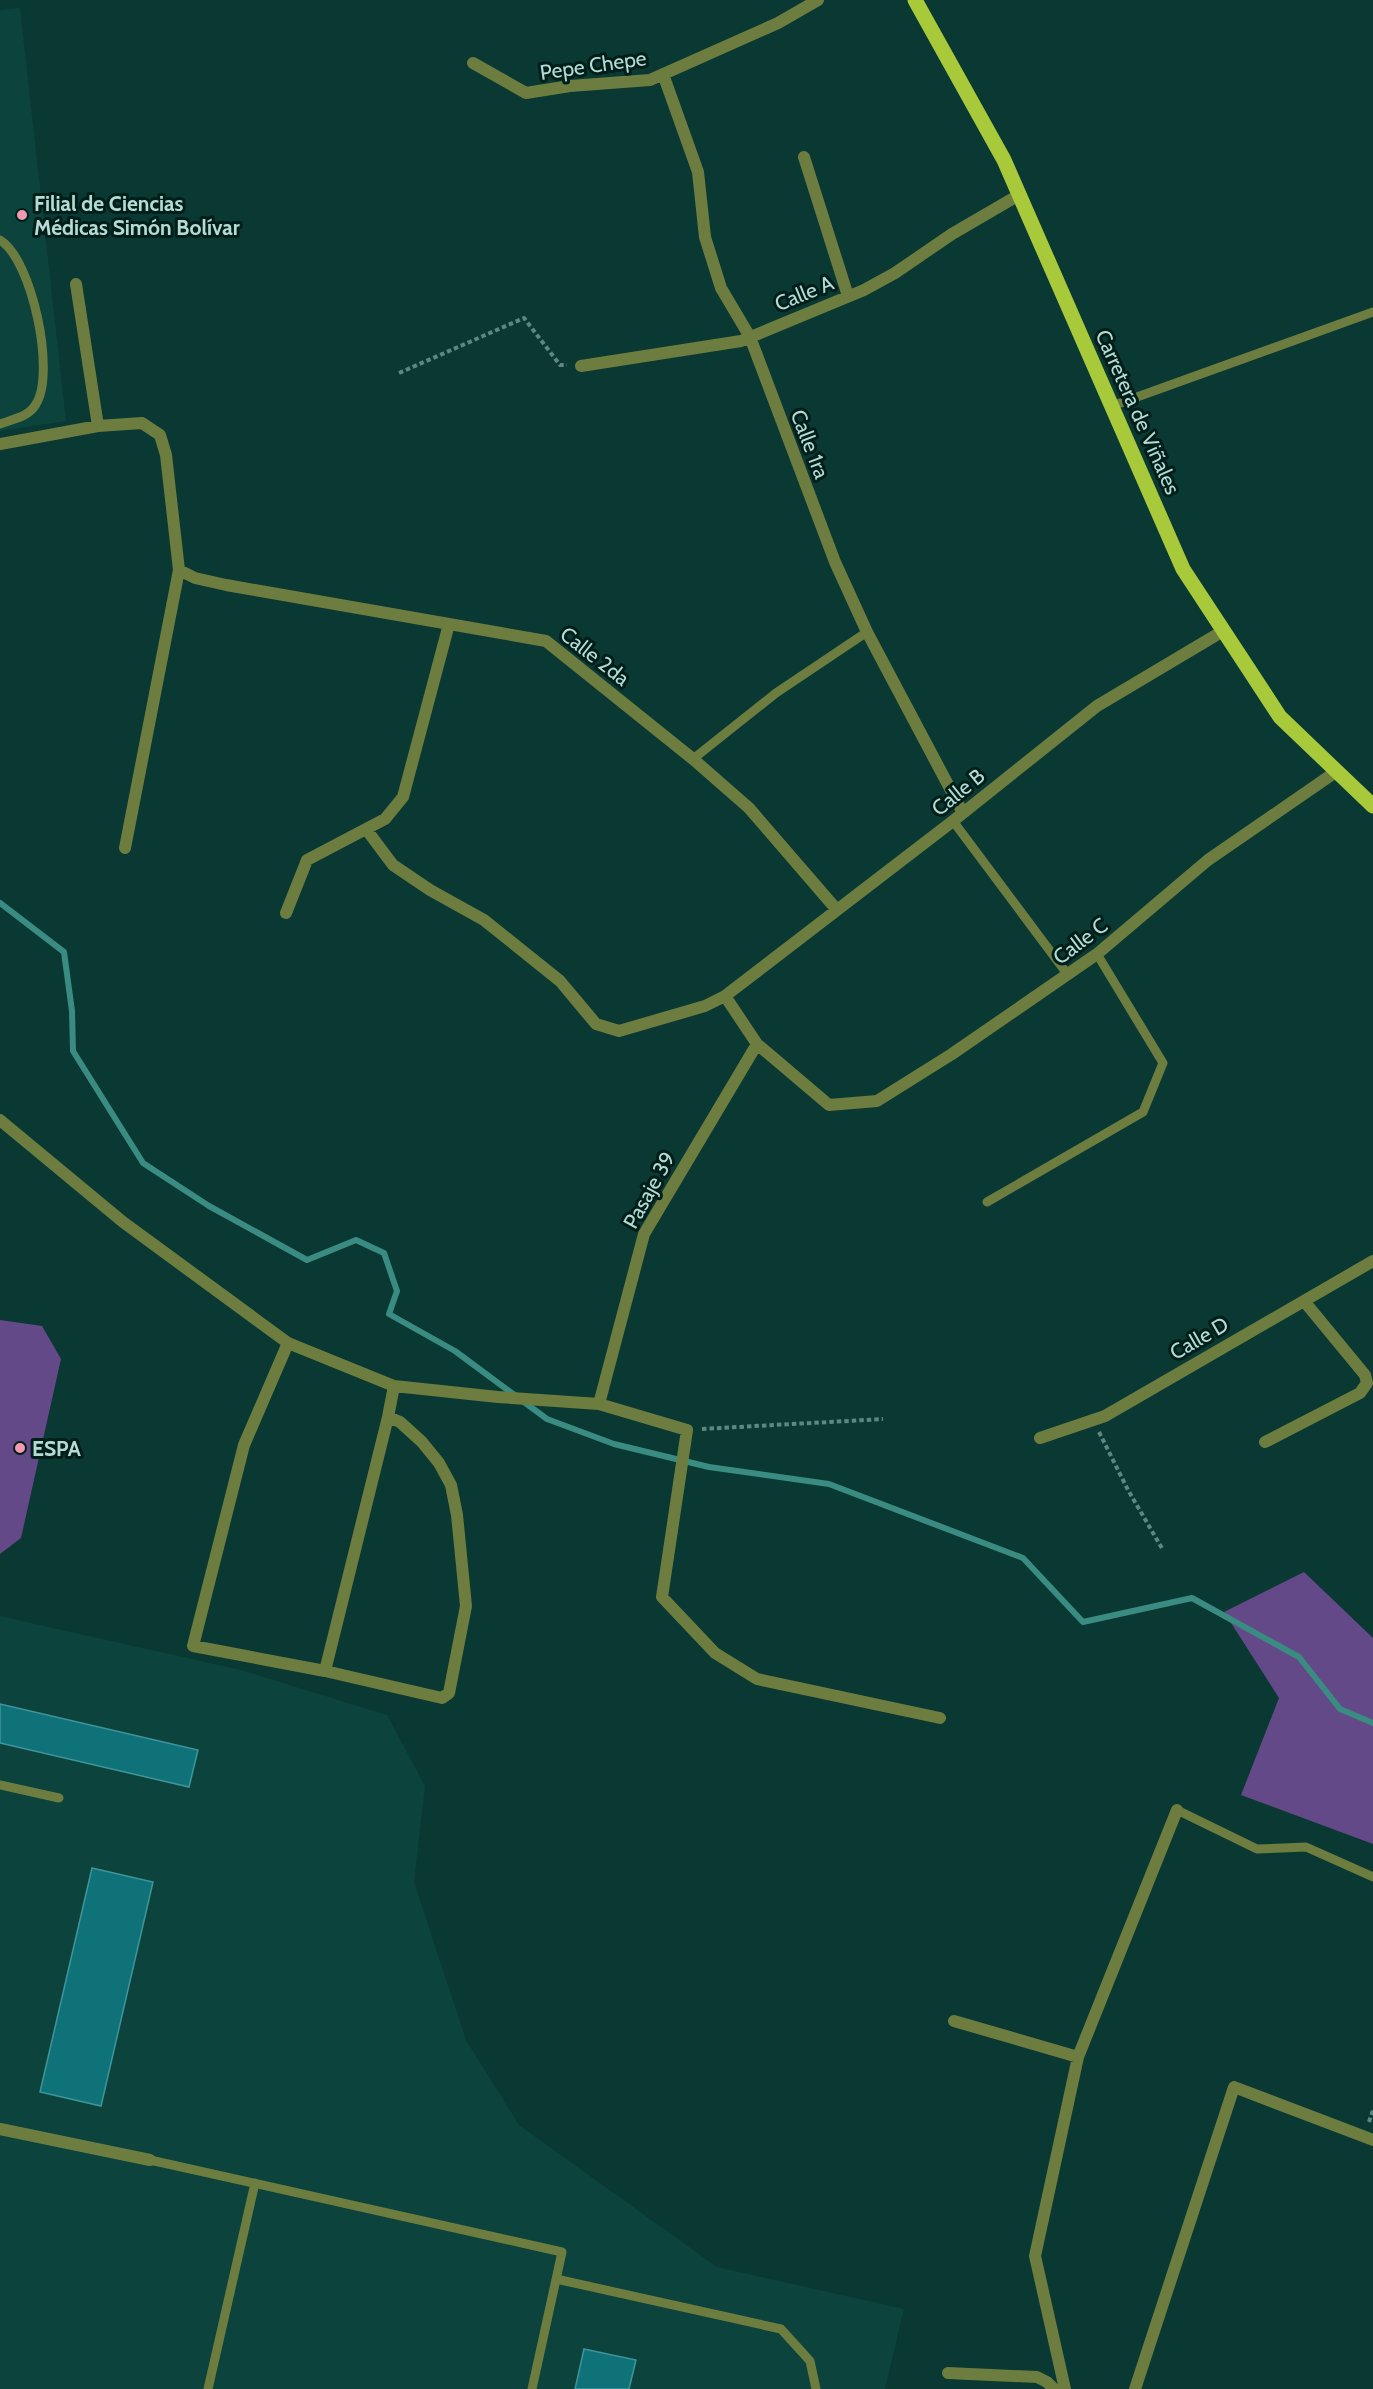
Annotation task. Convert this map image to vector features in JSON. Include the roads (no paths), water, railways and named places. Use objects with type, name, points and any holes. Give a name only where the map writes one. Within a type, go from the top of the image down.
[{"type":"main road","name":"Carretera de Viñales","points":[[915,0],[1004,160],[1183,569],[1280,717],[1373,806]]},
{"type":"street","name":"Pepe Chepe","points":[[473,63],[526,93],[570,86],[650,80],[778,23],[818,0]]},
{"type":"street","name":"Calle 1ra","points":[[663,74],[698,172],[705,237],[721,288],[750,337],[831,552],[867,632],[958,817]]},
{"type":"street","points":[[804,157],[848,296]]},
{"type":"street","name":"Calle A","points":[[581,366],[741,341],[848,296],[895,273],[952,234],[1019,195]]},
{"type":"street","points":[[76,284],[98,426]]},
{"type":"street","points":[[0,444],[98,426],[142,423],[160,435],[166,455],[180,570],[125,849]]},
{"type":"street","name":"Calle 2da","points":[[180,570],[195,578],[226,585],[546,641],[693,759],[749,808],[837,910]]},
{"type":"street","points":[[286,913],[307,860],[385,819],[403,797],[449,624]]},
{"type":"street","name":"Calle B","points":[[366,829],[393,865],[430,890],[484,920],[560,981],[596,1024],[619,1031],[705,1006],[724,996],[958,817],[1097,706],[1224,631]]},
{"type":"street","name":"Calle C","points":[[757,1044],[829,1105],[877,1101],[952,1054],[1068,975],[1097,954],[1208,860],[1337,771]]},
{"type":"street","points":[[724,996],[757,1044]]},
{"type":"street","name":"Pasaje 39","points":[[599,1404],[644,1234],[757,1044]]},
{"type":"street","points":[[0,1120],[123,1222],[288,1343],[394,1386],[498,1397],[599,1404],[687,1430],[662,1597],[715,1653],[757,1679],[940,1718]]},
{"type":"street","name":"Calle D","points":[[1040,1438],[1105,1416],[1373,1261]]},
{"type":"street","points":[[1265,1442],[1360,1393],[1367,1383],[1365,1375],[1304,1300]]},
{"type":"street","points":[[288,1343],[244,1445],[193,1646],[325,1671],[442,1698],[449,1693],[466,1606],[457,1515],[451,1485],[439,1463],[422,1442],[400,1422],[388,1417]]},
{"type":"street","points":[[325,1671],[394,1386]]},
{"type":"street","points":[[1065,2389],[1035,2256],[1078,2057],[1177,1810]]},
{"type":"street","points":[[954,2021],[1078,2057]]},
{"type":"street","points":[[1135,2389],[1234,2086],[1373,2140]]},
{"type":"street","points":[[0,2129],[150,2160]]},
{"type":"street","points":[[948,2373],[1037,2377],[1054,2389]]},
{"type":"lane","points":[[0,240],[9,246],[24,272],[39,322],[43,378],[37,404],[27,414],[0,424]]},
{"type":"lane","points":[[1112,406],[1373,312]]},
{"type":"lane","points":[[693,759],[776,693],[867,632]]},
{"type":"lane","points":[[958,817],[1068,975]]},
{"type":"lane","points":[[987,1202],[1143,1112],[1163,1063],[1097,954]]},
{"type":"lane","points":[[0,1785],[59,1798]]},
{"type":"lane","points":[[1177,1810],[1257,1849],[1306,1847],[1373,1877]]},
{"type":"lane","points":[[150,2160],[562,2252],[532,2389]]},
{"type":"lane","points":[[208,2389],[255,2183]]},
{"type":"lane","points":[[556,2279],[781,2329],[810,2361],[816,2389]]},
{"type":"waterway","points":[[0,903],[64,952],[72,1011],[73,1051],[143,1163],[209,1206],[307,1260],[356,1240],[384,1253],[397,1291],[389,1314],[455,1351],[547,1419],[614,1444],[709,1467],[829,1484],[1023,1558],[1083,1622],[1192,1598],[1299,1657],[1340,1709],[1373,1723]]},
{"type":"place","name":"Filial de Ciencias Médicas Simón Bolívar","points":[[22,215]]},
{"type":"place","name":"ESPA","points":[[20,1448]]}]
